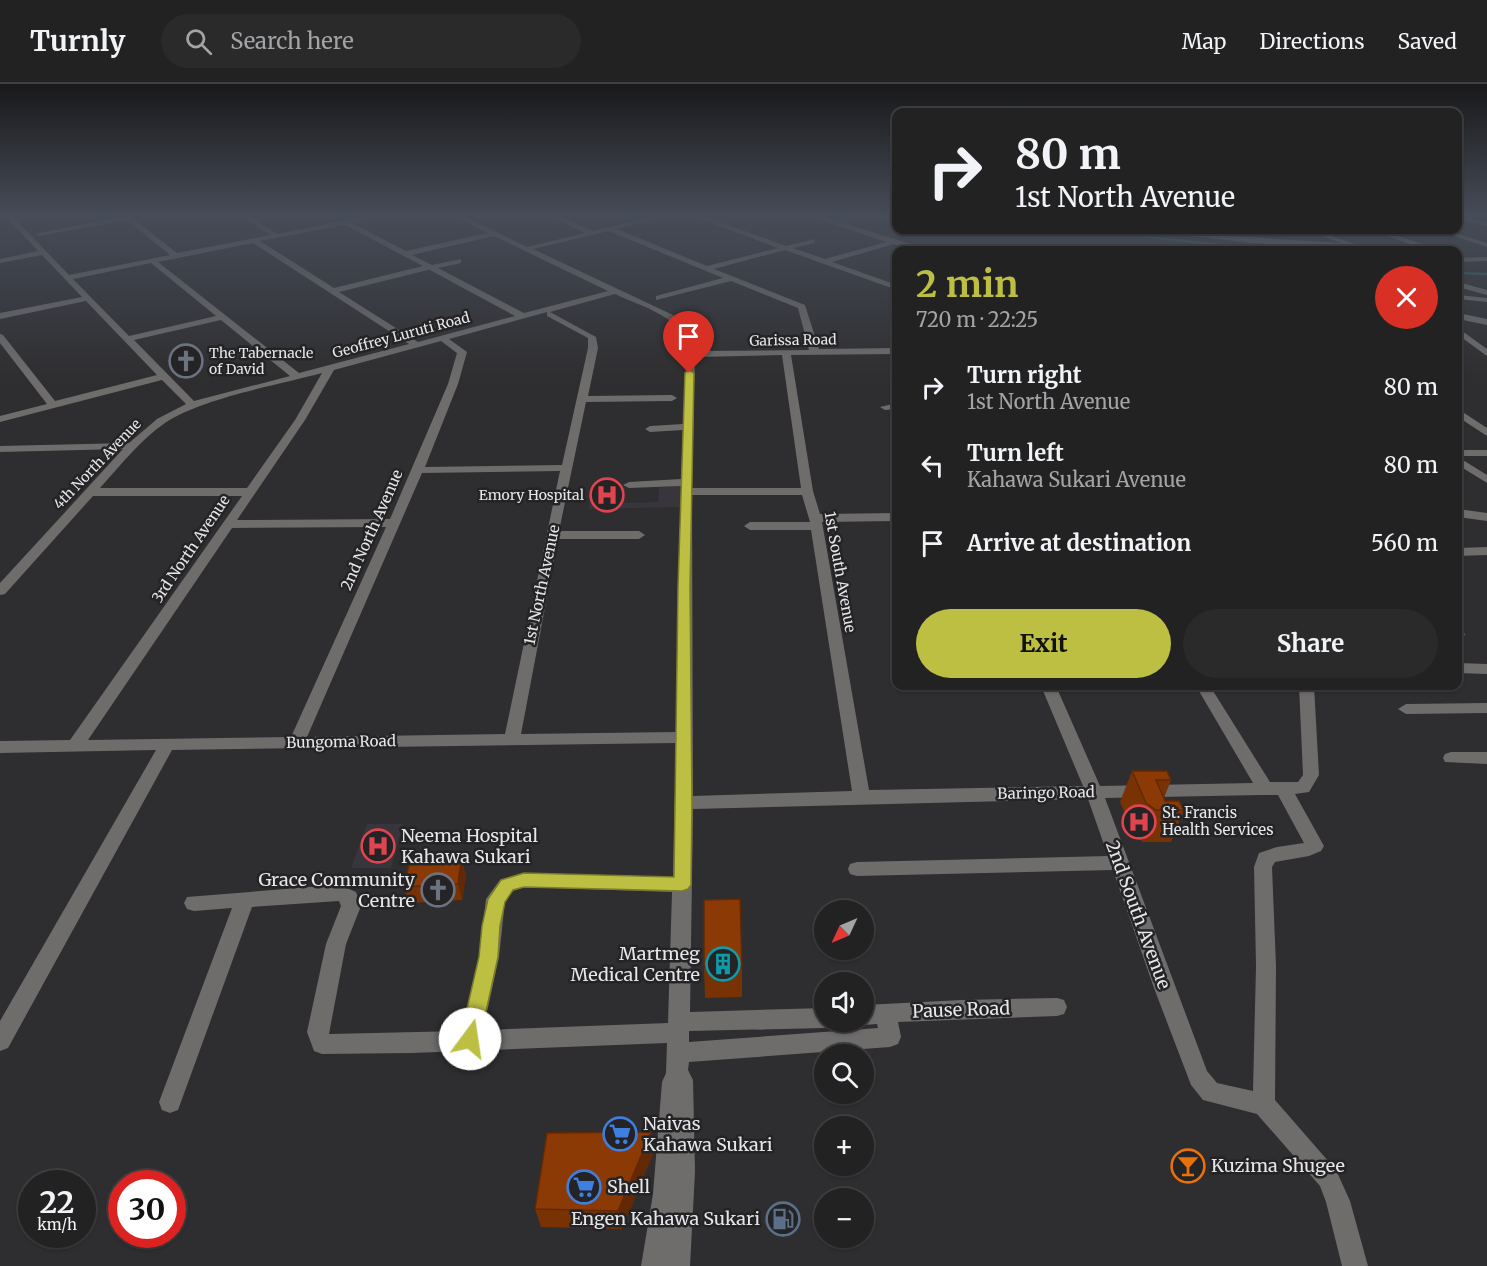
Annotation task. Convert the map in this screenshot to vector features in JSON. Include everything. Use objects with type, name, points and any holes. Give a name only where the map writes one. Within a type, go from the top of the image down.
[{"type":"street","points":[[63,271],[192,405]]},
{"type":"street","points":[[69,277],[100,271]]},
{"type":"street","points":[[165,271],[297,377]]},
{"type":"street","points":[[301,271],[417,345]]},
{"type":"street","points":[[332,291],[414,271]]},
{"type":"street","points":[[439,271],[522,316]]},
{"type":"street","points":[[574,271],[660,312],[678,324],[685,333],[690,354],[684,594],[684,803],[678,1046],[673,1082],[665,1194],[654,1266]]},
{"type":"street","points":[[716,271],[802,307],[815,353]]},
{"type":"street","points":[[850,271],[892,286]]},
{"type":"street","points":[[659,298],[732,278]]},
{"type":"street","points":[[1462,285],[1486,294]]},
{"type":"street","name":"Geoffrey Luruti Road","points":[[192,405],[522,316],[547,313],[617,291]]},
{"type":"street","points":[[1462,297],[1486,294]]},
{"type":"street","points":[[0,316],[88,298]]},
{"type":"street","name":"1st North Avenue","points":[[512,739],[552,535],[593,348],[592,337],[547,313]]},
{"type":"street","points":[[1462,316],[1487,322]]},
{"type":"street","points":[[126,339],[221,317]]},
{"type":"street","points":[[1462,334],[1484,349]]},
{"type":"street","points":[[0,338],[53,405]]},
{"type":"street","name":"2nd North Avenue","points":[[296,743],[418,470],[463,356],[460,350],[442,338]]},
{"type":"street","name":"Garissa Road","points":[[690,354],[892,351]]},
{"type":"street","name":"1st South Avenue","points":[[786,353],[807,490],[815,522],[861,797]]},
{"type":"street","name":"3rd North Avenue","points":[[75,746],[300,420],[330,368]]},
{"type":"street","points":[[0,419],[164,376]]},
{"type":"street","points":[[582,399],[672,398]]},
{"type":"street","name":"4th North Avenue","points":[[0,591],[132,446],[160,421],[192,405]]},
{"type":"street","points":[[885,406],[892,406]]},
{"type":"street","points":[[1462,415],[1487,433]]},
{"type":"street","points":[[650,429],[688,427]]},
{"type":"street","points":[[0,448],[132,446]]},
{"type":"street","points":[[1462,453],[1487,453]]},
{"type":"street","points":[[1462,463],[1487,480]]},
{"type":"street","points":[[418,470],[567,468]]},
{"type":"street","points":[[628,485],[807,490]]},
{"type":"street","points":[[89,492],[249,492]]},
{"type":"street","points":[[1462,514],[1487,517]]},
{"type":"street","points":[[750,526],[892,517]]},
{"type":"street","points":[[229,524],[394,523]]},
{"type":"street","points":[[552,535],[639,535]]},
{"type":"street","points":[[1462,552],[1487,551]]},
{"type":"street","points":[[1462,668],[1487,669]]},
{"type":"street","name":"2nd South Avenue","points":[[1050,690],[1094,792],[1199,1078],[1211,1092],[1264,1104]]},
{"type":"street","points":[[1206,690],[1315,846],[1272,855],[1265,858],[1263,867],[1266,966],[1264,1104],[1328,1178],[1338,1201],[1355,1266]]},
{"type":"street","name":"Baringo Road","points":[[684,803],[1303,788],[1311,775],[1307,690]]},
{"type":"street","points":[[1406,709],[1487,708]]},
{"type":"street","name":"Bungoma Road","points":[[0,747],[683,737]]},
{"type":"street","points":[[0,1041],[167,745]]},
{"type":"street","points":[[1450,758],[1487,758]]},
{"type":"street","points":[[857,869],[1120,863]]},
{"type":"street","points":[[470,1039],[489,957],[496,899],[507,885],[524,880],[682,885]]},
{"type":"street","points":[[194,903],[341,893],[349,897],[351,906],[336,944],[318,1032],[322,1044],[412,1043],[470,1039],[678,1046],[890,1037],[886,1014]]},
{"type":"street","points":[[170,1102],[245,898]]},
{"type":"street","name":"Pause Road","points":[[874,1015],[1058,1007]]},
{"type":"street","points":[[678,1046],[814,1020]]},
{"type":"street","points":[[677,1266],[683,1161],[682,1080],[678,1046]]},
{"type":"shaded area","name":"Emory Hospital","points":[[681,486],[681,507],[589,509],[591,488],[625,487],[624,503],[658,502],[659,487]]},
{"type":"shaded area","name":"Neema Hospital Kahawa Sukari","points":[[367,824],[403,824],[391,868],[351,868]]},
{"type":"building","points":[[1132,771],[1167,771],[1171,780],[1156,780],[1165,801],[1179,801],[1184,810],[1156,810],[1146,803]]},
{"type":"building","points":[[461,859],[458,884],[403,887],[410,862]]},
{"type":"building","points":[[740,899],[742,967],[704,967],[704,900]]},
{"type":"building","points":[[651,1132],[618,1211],[535,1209],[547,1133]]},
{"type":"waterway","points":[[1462,273],[1487,274]]},
{"type":"place","name":"The Tabernacle of David","points":[[186,361]]},
{"type":"place","name":"Emory Hospital","points":[[607,495]]},
{"type":"place","name":"St. Francis Health Services","points":[[1139,822]]},
{"type":"place","name":"Neema Hospital Kahawa Sukari","points":[[378,846]]},
{"type":"place","name":"Grace Community Centre","points":[[438,890]]},
{"type":"place","name":"Martmeg Medical Centre","points":[[723,964]]},
{"type":"place","name":"Naivas Kahawa Sukari","points":[[620,1134]]},
{"type":"place","name":"Kuzima Shugee","points":[[1188,1166]]},
{"type":"place","name":"Shell","points":[[584,1187]]},
{"type":"place","name":"Engen Kahawa Sukari","points":[[783,1219]]},
{"type":"route","points":[[470,1039],[489,957],[496,899],[507,885],[524,880],[682,885],[684,587],[689,373]]}]
